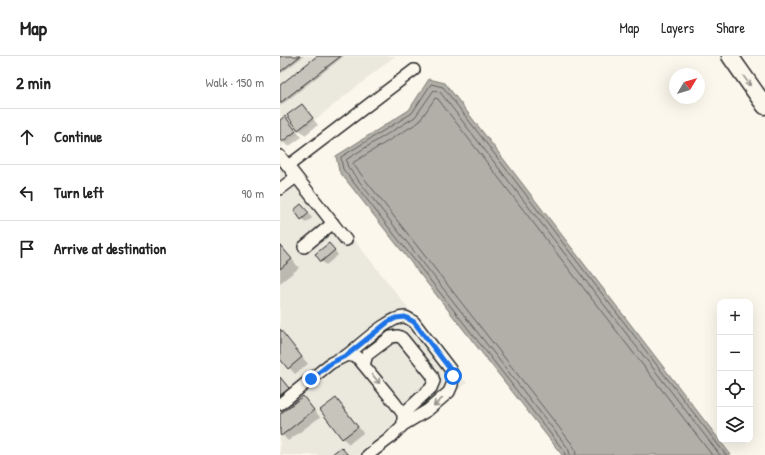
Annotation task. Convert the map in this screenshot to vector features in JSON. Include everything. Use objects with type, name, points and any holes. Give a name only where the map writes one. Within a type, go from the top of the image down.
[{"type":"highway","points":[[730,56],[765,106]]},
{"type":"lane","points":[[288,166],[414,70]]},
{"type":"lane","points":[[280,156],[346,240]]},
{"type":"lane","points":[[280,189],[296,177]]},
{"type":"lane","points":[[304,246],[333,223]]},
{"type":"lane","points":[[280,404],[331,363],[347,355],[388,322],[396,318],[405,317],[414,322],[450,369],[453,376],[449,392],[428,410],[403,419]]},
{"type":"lane","points":[[364,365],[367,355],[392,337],[398,336],[402,338],[432,375],[434,381],[431,388],[418,399],[389,439],[368,455]]},
{"type":"lane","points":[[347,355],[358,357],[396,403],[403,419]]},
{"type":"shaded area","points":[[280,56],[395,56],[281,147],[467,383],[376,455],[280,455]]},
{"type":"water","points":[[429,79],[445,83],[717,437],[717,443],[722,443],[731,455],[562,455],[339,171],[336,156],[409,110]]},
{"type":"building","points":[[280,56],[300,56],[280,72]]},
{"type":"building","points":[[317,56],[341,56],[280,103],[280,85]]},
{"type":"building","points":[[302,104],[313,118],[298,130],[287,115]]},
{"type":"building","points":[[285,116],[296,131],[282,142],[280,140],[280,120]]},
{"type":"building","points":[[301,204],[309,213],[301,220],[294,210]]},
{"type":"building","points":[[329,243],[335,250],[321,262],[315,254]]},
{"type":"building","points":[[280,245],[292,259],[280,269]]},
{"type":"building","points":[[280,329],[302,357],[288,369],[280,359]]},
{"type":"building","points":[[280,377],[293,393],[280,403]]},
{"type":"building","points":[[303,396],[314,410],[281,436],[280,414]]},
{"type":"building","points":[[336,398],[358,427],[342,439],[320,410]]},
{"type":"building","points":[[341,447],[348,455],[331,455]]},
{"type":"route","points":[[311,379],[331,363],[347,355],[388,322],[396,318],[405,317],[414,322],[450,369],[453,376]]}]
